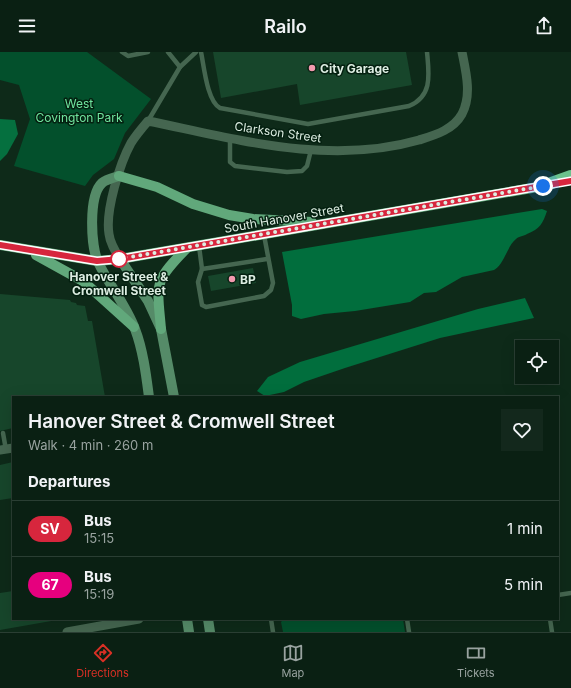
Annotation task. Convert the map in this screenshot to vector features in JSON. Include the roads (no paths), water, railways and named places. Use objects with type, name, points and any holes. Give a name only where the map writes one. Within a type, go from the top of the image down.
[{"type":"highway","points":[[543,186],[571,176]]},
{"type":"main road","points":[[119,176],[157,187],[193,204],[229,215],[253,219],[336,223]]},
{"type":"main road","name":"South Hanover Street","points":[[0,245],[29,251],[97,261],[120,259],[571,182]]},
{"type":"main road","points":[[161,329],[158,294],[159,284],[167,268],[187,248]]},
{"type":"main road","points":[[29,251],[83,281],[134,327]]},
{"type":"street","name":"Clarkson Street","points":[[148,121],[288,148],[357,151],[386,148],[436,135],[451,128],[461,115],[468,92],[462,52]]},
{"type":"street","points":[[148,121],[131,144],[119,176],[110,206],[108,222],[109,235],[114,249],[148,301],[161,329],[174,396]]},
{"type":"street","points":[[119,176],[101,184],[96,193],[92,207],[92,224],[97,261],[134,327],[139,341],[149,396]]},
{"type":"street","points":[[67,632],[133,620]]},
{"type":"street","points":[[187,620],[189,632]]},
{"type":"street","points":[[208,620],[210,632]]},
{"type":"lane","points":[[122,52],[128,56],[148,52]]},
{"type":"lane","points":[[168,52],[180,67]]},
{"type":"lane","points":[[148,121],[180,67],[196,52]]},
{"type":"lane","points":[[201,52],[214,105],[220,108],[308,124],[408,106],[417,103],[426,90],[428,78],[427,52]]},
{"type":"lane","points":[[230,138],[230,162],[235,166],[287,172],[302,171],[307,166],[311,150]]},
{"type":"lane","points":[[199,246],[202,269],[198,282],[202,306],[206,307],[264,296],[271,290],[273,283],[267,259],[264,235]]},
{"type":"lane","points":[[202,269],[267,259]]},
{"type":"lane","points":[[3,433],[6,449]]},
{"type":"lane","points":[[559,595],[571,593]]},
{"type":"lane","points":[[271,620],[273,632]]},
{"type":"lane","points":[[407,620],[409,632]]},
{"type":"lane","points":[[550,620],[552,632]]},
{"type":"place","name":"City Garage","points":[[312,68]]},
{"type":"place","name":"Hanover Street & Cromwell Street","points":[[119,259]]},
{"type":"place","name":"BP","points":[[232,279]]},
{"type":"park label","name":"West Covington Park","points":[[79,110]]}]
